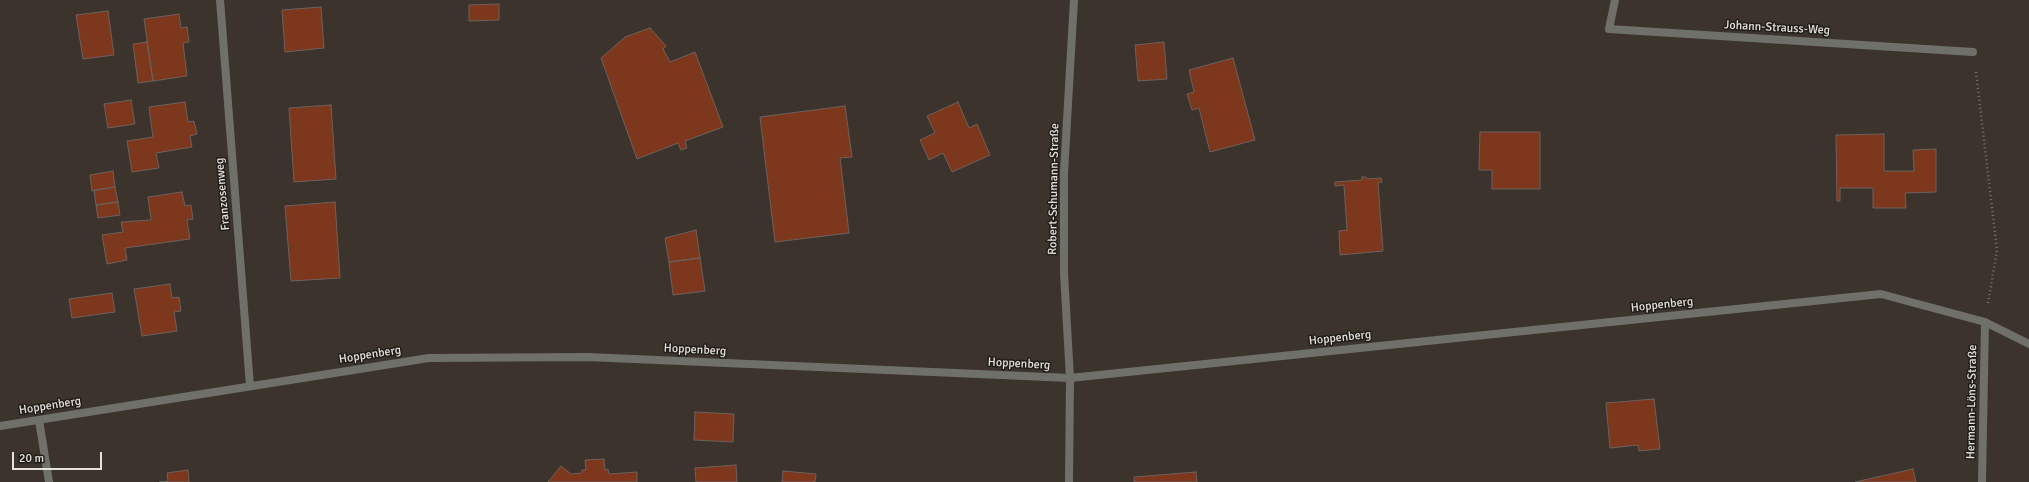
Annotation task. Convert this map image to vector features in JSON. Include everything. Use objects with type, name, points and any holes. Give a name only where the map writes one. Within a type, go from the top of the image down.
[{"type":"street","name":"Franzosenweg","points":[[220,0],[250,386]]},
{"type":"street","name":"Robert-Schumann-Straße","points":[[1069,482],[1070,378],[1064,273],[1064,173],[1074,0]]},
{"type":"street","name":"Johann-Strauss-Weg","points":[[1615,0],[1609,29],[1973,52]]},
{"type":"street","name":"Hoppenberg","points":[[0,426],[429,358],[588,357],[1070,378],[1881,294],[1985,322],[2029,344]]},
{"type":"street","name":"Hermann-Löns-Straße","points":[[1982,482],[1985,322]]},
{"type":"street","points":[[39,420],[49,482]]},
{"type":"path","points":[[1973,52],[1997,250],[1985,322]]},
{"type":"building","points":[[499,4],[499,20],[469,21],[469,5]]},
{"type":"building","points":[[321,7],[324,48],[285,52],[282,10]]},
{"type":"building","points":[[108,11],[114,55],[83,59],[76,15]]},
{"type":"building","points":[[179,14],[181,28],[187,27],[189,42],[183,43],[187,76],[153,81],[144,19]]},
{"type":"building","points":[[650,28],[666,46],[663,49],[670,62],[695,52],[723,127],[685,141],[687,148],[681,150],[678,143],[637,159],[601,58],[625,37]]},
{"type":"building","points":[[147,42],[153,81],[138,83],[133,44]]},
{"type":"building","points":[[1164,42],[1167,79],[1138,81],[1135,45]]},
{"type":"building","points":[[1233,58],[1255,140],[1210,152],[1199,108],[1192,110],[1187,94],[1194,92],[1189,70]]},
{"type":"building","points":[[131,100],[135,124],[108,128],[104,104]]},
{"type":"building","points":[[185,102],[188,122],[194,121],[197,134],[190,136],[192,147],[156,153],[159,168],[132,172],[127,141],[153,137],[149,107]]},
{"type":"building","points":[[958,102],[969,128],[977,124],[990,155],[952,172],[943,153],[929,160],[920,140],[935,133],[927,116]]},
{"type":"building","points":[[331,105],[336,179],[294,182],[289,108]]},
{"type":"building","points":[[845,106],[852,157],[840,158],[849,233],[775,242],[760,117]]},
{"type":"building","points":[[1480,132],[1540,132],[1540,189],[1492,189],[1492,170],[1479,170]]},
{"type":"building","points":[[1884,134],[1884,171],[1914,171],[1913,150],[1936,149],[1936,192],[1905,193],[1906,208],[1873,208],[1873,188],[1840,188],[1840,201],[1837,201],[1836,135]]},
{"type":"building","points":[[113,171],[115,187],[92,191],[90,175]]},
{"type":"building","points":[[1362,177],[1366,177],[1367,179],[1381,178],[1382,182],[1378,183],[1383,251],[1340,255],[1339,231],[1347,230],[1344,185],[1335,186],[1335,182],[1362,180]]},
{"type":"building","points":[[115,187],[118,202],[96,205],[94,190]]},
{"type":"building","points":[[182,192],[185,206],[191,205],[193,219],[187,220],[190,239],[125,248],[127,260],[107,264],[102,235],[123,232],[121,222],[151,220],[148,197]]},
{"type":"building","points":[[118,202],[120,215],[98,218],[96,205]]},
{"type":"building","points":[[335,202],[340,278],[291,281],[285,206]]},
{"type":"building","points":[[696,230],[700,258],[669,262],[665,238]]},
{"type":"building","points":[[700,258],[705,291],[673,295],[669,262]]},
{"type":"building","points":[[170,284],[172,298],[179,297],[181,311],[174,312],[177,331],[142,336],[134,289]]},
{"type":"building","points":[[112,293],[115,312],[72,318],[69,299]]},
{"type":"building","points":[[1654,399],[1660,449],[1639,451],[1638,445],[1610,448],[1606,403]]},
{"type":"building","points":[[695,412],[734,414],[733,442],[694,440]]},
{"type":"building","points":[[604,459],[605,470],[608,469],[609,474],[637,472],[637,482],[548,482],[561,466],[571,474],[582,473],[582,470],[586,470],[585,460]]},
{"type":"building","points":[[736,465],[737,482],[696,482],[695,468]]},
{"type":"building","points":[[1913,469],[1916,482],[1855,482]]},
{"type":"building","points":[[188,470],[189,482],[159,482],[168,481],[167,473]]},
{"type":"building","points":[[783,471],[816,474],[815,482],[782,482]]},
{"type":"building","points":[[1196,472],[1197,482],[1134,482],[1134,477]]}]
